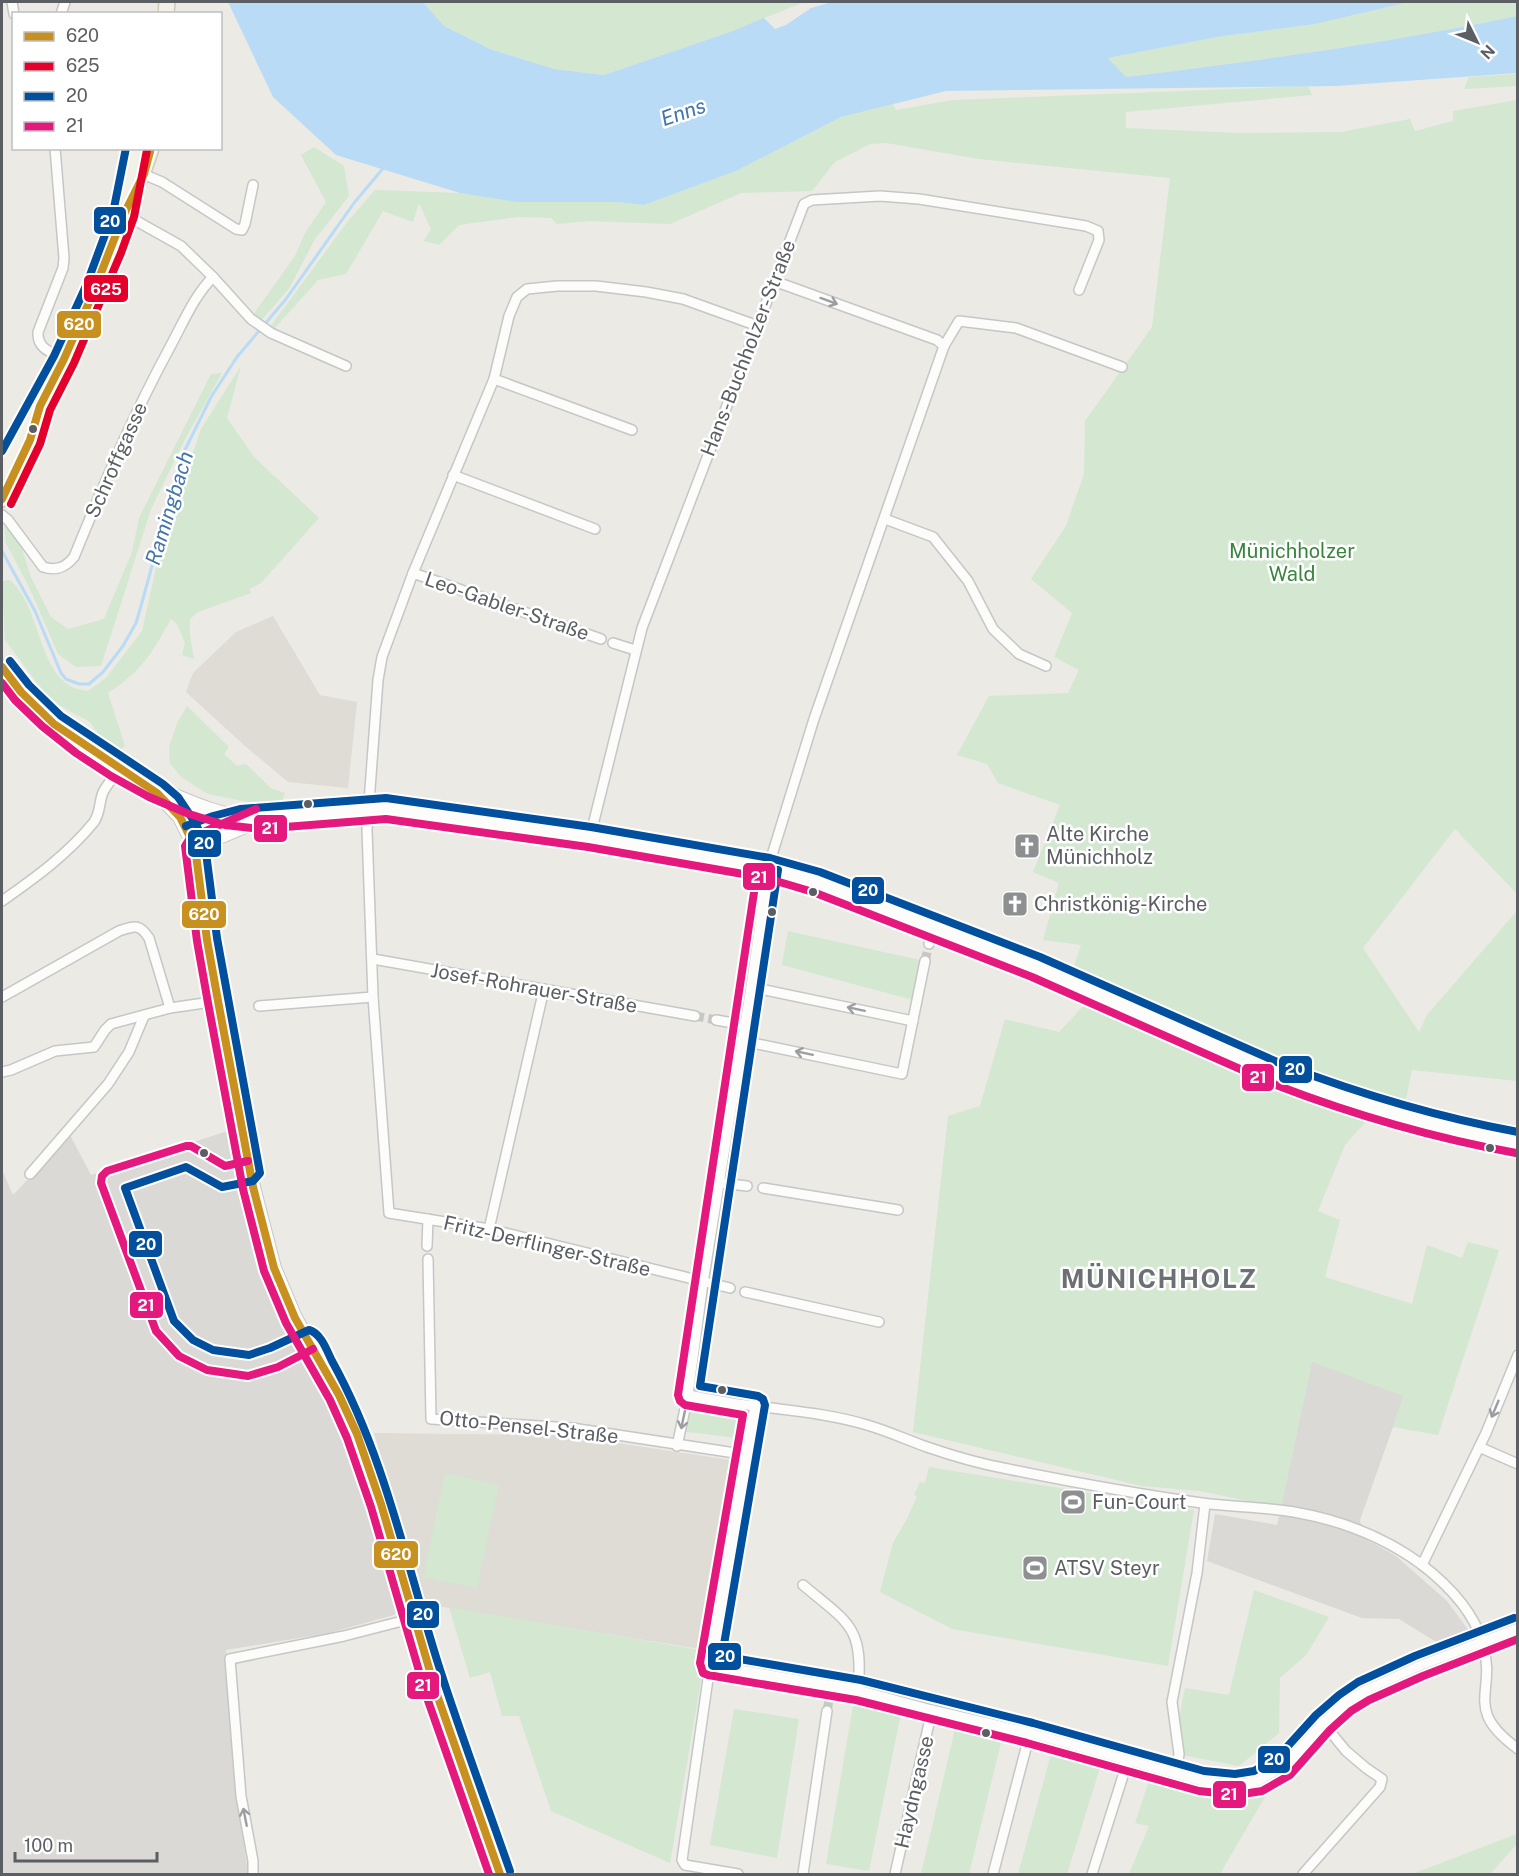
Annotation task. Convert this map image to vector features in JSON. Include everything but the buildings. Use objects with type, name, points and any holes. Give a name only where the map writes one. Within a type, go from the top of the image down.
[{"type":"main road","points":[[137,150],[138,172]]},
{"type":"main road","points":[[2,474],[25,427],[40,405],[64,359],[103,270],[138,172],[149,150]]},
{"type":"main road","points":[[2,499],[30,440],[40,405]]},
{"type":"street","points":[[55,150],[64,263],[38,332],[38,339],[44,349],[64,359]]},
{"type":"street","points":[[138,172],[162,182],[242,230],[253,185]]},
{"type":"street","name":"Hans-Buchholzer-Straße","points":[[590,837],[635,650],[804,204],[812,200],[880,196],[919,199],[1086,226],[1098,231],[1099,240],[1078,290]]},
{"type":"street","points":[[124,214],[181,246],[251,319],[271,333],[346,366]]},
{"type":"street","name":"Schroffgasse","points":[[2,515],[43,567],[60,568],[69,564],[145,394],[189,312],[213,277]]},
{"type":"street","points":[[774,281],[937,340],[944,346]]},
{"type":"street","name":"Leo-Gabler-Straße","points":[[389,1214],[373,996],[367,809],[378,680],[382,657],[413,573],[494,379],[509,316],[517,297],[527,289],[596,286],[683,299],[758,326]]},
{"type":"street","points":[[677,1446],[688,1395],[703,1283],[721,1183],[768,868],[817,712],[944,346],[959,321],[1016,328],[1122,367]]},
{"type":"street","points":[[494,379],[632,430]]},
{"type":"street","points":[[453,475],[595,529]]},
{"type":"street","points":[[885,519],[933,537],[968,582],[993,629],[1018,654],[1046,666]]},
{"type":"street","name":"Leo-Gabler-Straße","points":[[413,573],[601,639]]},
{"type":"street","name":"Leo-Gabler-Straße","points":[[613,643],[635,650]]},
{"type":"street","points":[[2,667],[21,692],[54,724],[121,768],[145,783],[196,806],[245,819]]},
{"type":"street","points":[[2,901],[63,856],[100,810],[102,795],[121,768]]},
{"type":"street","points":[[145,783],[169,803],[180,817],[193,842],[218,1001],[253,1187],[273,1268],[295,1318],[339,1395],[357,1434],[381,1504],[453,1744],[500,1875]]},
{"type":"street","points":[[193,842],[219,825],[245,819],[367,809],[403,810],[590,837],[768,868],[816,882],[1035,968],[1315,1089],[1437,1126],[1518,1143]]},
{"type":"street","points":[[193,842],[260,819]]},
{"type":"street","points":[[2,997],[119,931],[134,926],[143,930],[149,938],[170,1008]]},
{"type":"street","points":[[929,944],[933,928]]},
{"type":"street","name":"Josef-Rohrauer-Straße","points":[[373,959],[695,1016]]},
{"type":"street","points":[[743,1041],[902,1074],[925,961]]},
{"type":"street","points":[[751,987],[913,1021]]},
{"type":"street","points":[[489,1229],[544,989]]},
{"type":"street","points":[[259,1006],[373,996]]},
{"type":"street","points":[[2,1072],[55,1052],[94,1047],[111,1024],[170,1008],[218,1001]]},
{"type":"street","points":[[30,1174],[108,1084],[129,1052],[144,1016]]},
{"type":"street","points":[[716,1020],[745,1025]]},
{"type":"street","points":[[721,1183],[747,1186]]},
{"type":"street","points":[[763,1188],[898,1210]]},
{"type":"street","name":"Fritz-Derflinger-Straße","points":[[389,1214],[489,1229],[730,1288]]},
{"type":"street","points":[[427,1246],[428,1219]]},
{"type":"street","name":"Otto-Pensel-Straße","points":[[428,1259],[431,1419],[572,1428],[677,1446],[748,1455]]},
{"type":"street","points":[[745,1292],[879,1322]]},
{"type":"street","points":[[1422,1565],[1479,1447],[1517,1359]]},
{"type":"street","points":[[688,1395],[832,1417],[867,1425],[928,1447],[1005,1469],[1205,1504],[1293,1512],[1317,1517],[1377,1537],[1395,1546],[1422,1565],[1441,1581],[1467,1612],[1483,1643],[1486,1661],[1484,1705],[1487,1717],[1499,1734],[1518,1749]]},
{"type":"street","points":[[738,1875],[683,1864],[682,1860],[710,1665],[755,1406]]},
{"type":"street","points":[[1479,1447],[1518,1464]]},
{"type":"street","points":[[1176,1773],[1179,1754],[1172,1702],[1197,1573],[1205,1504]]},
{"type":"street","points":[[803,1585],[846,1622],[853,1633],[859,1650],[858,1690]]},
{"type":"street","points":[[253,1875],[253,1861],[241,1796],[229,1661],[232,1657],[344,1636],[414,1617]]},
{"type":"street","points":[[710,1665],[831,1690],[858,1690],[1224,1785],[1258,1781],[1284,1766],[1323,1723],[1345,1703],[1382,1682],[1518,1629]]},
{"type":"street","name":"Haydngasse","points":[[895,1875],[932,1710]]},
{"type":"street","points":[[803,1875],[827,1711]]},
{"type":"street","points":[[1303,1875],[1380,1787],[1382,1779],[1346,1751],[1323,1723]]},
{"type":"street","points":[[993,1875],[1030,1733]]},
{"type":"street","points":[[1092,1875],[1128,1760]]},
{"type":"shaded area","points":[[273,616],[320,695],[357,702],[348,788],[288,782],[186,692],[193,673],[236,632]]},
{"type":"shaded area","points":[[234,1129],[262,1260],[278,1305],[295,1340],[322,1384],[356,1458],[400,1609],[394,1615],[329,1633],[226,1650],[234,1771],[248,1874],[4,1874],[2,1869],[2,1170],[13,1195],[70,1135],[91,1175]]},
{"type":"shaded area","points":[[1312,1361],[1404,1396],[1360,1520],[1364,1538],[1396,1556],[1447,1601],[1472,1635],[1446,1648],[1399,1619],[1362,1618],[1207,1561],[1215,1514],[1277,1525]]},
{"type":"shaded area","points":[[374,1433],[563,1435],[738,1461],[706,1650],[424,1604]]},
{"type":"green space","points":[[423,2],[804,2],[730,32],[604,75],[554,69],[490,49],[444,26]]},
{"type":"green space","points":[[1409,2],[1517,2],[1517,16],[1322,51],[1126,77],[1108,58],[1217,37],[1315,24]]},
{"type":"green space","points":[[1517,74],[1517,86],[1464,89],[1469,77]]},
{"type":"green space","name":"Münichholzer Wald","points":[[1308,86],[1312,95],[1126,112],[1126,128],[1239,133],[1341,132],[1410,119],[1415,131],[1453,121],[1453,111],[1517,100],[1517,894],[1455,829],[1363,948],[1419,1032],[1427,1015],[1517,911],[1517,1081],[1412,1070],[1404,1109],[1373,1100],[1367,1120],[1345,1145],[1318,1211],[1340,1220],[1325,1277],[1412,1304],[1427,1245],[1462,1258],[1468,1242],[1499,1250],[1438,1435],[1393,1427],[1403,1396],[1312,1362],[1281,1508],[1200,1491],[1142,1486],[913,1432],[948,1116],[980,1106],[1005,1019],[1059,1032],[1089,1000],[1073,970],[1081,945],[1043,940],[1059,883],[1033,872],[1060,805],[998,783],[987,764],[957,755],[989,696],[1068,693],[1079,670],[1054,657],[1072,613],[1031,579],[1066,526],[1084,474],[1085,421],[1152,327],[1170,178],[979,159],[886,143],[870,144],[835,162],[812,191],[741,193],[670,224],[590,221],[557,224],[551,218],[518,217],[459,225],[439,245],[424,241],[431,229],[419,203],[413,222],[383,211],[346,274],[318,280],[274,329],[270,327],[348,221],[375,190],[460,193],[516,202],[617,202],[644,205],[736,171],[841,117],[893,104],[896,110],[953,100]]},
{"type":"green space","points":[[314,147],[344,166],[349,196],[315,239],[290,287],[261,321],[253,315],[295,256],[305,233],[326,202],[301,155]]},
{"type":"green space","points":[[241,366],[227,418],[254,457],[319,518],[261,583],[249,589],[251,593],[198,612],[190,619],[194,659],[182,655],[185,643],[177,624],[171,619],[145,661],[108,693],[125,746],[117,752],[106,745],[90,722],[50,700],[5,640],[2,581],[10,580],[20,591],[44,651],[59,677],[72,687],[88,691],[106,678],[142,631],[160,550],[201,429]]},
{"type":"green space","points":[[222,373],[186,437],[151,509],[101,666],[76,667],[58,654],[30,589],[6,543],[4,522],[20,543],[31,577],[51,617],[68,629],[104,619],[132,552],[139,518],[211,374]]},
{"type":"green space","points":[[187,706],[229,747],[224,754],[237,766],[246,764],[271,788],[285,793],[282,801],[248,802],[208,794],[181,777],[170,763],[169,747],[177,723]]},
{"type":"green space","points":[[788,931],[920,960],[917,1001],[782,965]]},
{"type":"green space","points":[[684,1407],[748,1418],[745,1439],[680,1431]]},
{"type":"green space","name":"ATSV Steyr","points":[[929,1467],[1194,1510],[1168,1666],[952,1629],[880,1592],[893,1543],[908,1517],[920,1482],[925,1483]]},
{"type":"green space","points":[[445,1473],[499,1485],[477,1588],[423,1577]]},
{"type":"green space","points":[[1254,1590],[1329,1617],[1307,1654],[1280,1678],[1279,1733],[1239,1766],[1172,1753],[1185,1688],[1229,1695]]},
{"type":"green space","points":[[449,1607],[706,1651],[670,1863],[551,1811],[519,1716],[502,1716],[490,1672],[470,1678]]},
{"type":"green space","points":[[853,1706],[901,1713],[869,1871],[826,1864]]},
{"type":"green space","points":[[734,1709],[799,1719],[777,1858],[710,1845]]},
{"type":"green space","points":[[956,1725],[1003,1734],[969,1874],[921,1874]]},
{"type":"green space","points":[[1053,1747],[1102,1761],[1067,1874],[1018,1874]]},
{"type":"green space","points":[[1151,1775],[1215,1792],[1249,1791],[1273,1783],[1220,1874],[1129,1874],[1149,1826],[1135,1823]]},
{"type":"green space","points":[[1517,1834],[1517,1844],[1490,1874],[1412,1874]]},
{"type":"water","name":"Enns","points":[[228,2],[423,2],[444,26],[490,49],[554,69],[604,75],[764,18],[775,29],[786,25],[811,8],[832,2],[1409,2],[1315,24],[1217,37],[1108,58],[1126,77],[1322,51],[1517,16],[1517,73],[1336,86],[946,91],[841,117],[736,171],[644,205],[617,202],[516,202],[460,193],[336,155],[273,97]]},
{"type":"waterway","name":"Ramingbach","points":[[2,551],[35,611],[61,673],[66,679],[79,684],[89,684],[103,672],[123,646],[136,623],[182,456],[211,397],[237,357],[286,299],[354,203],[385,166]]},
{"type":"tunnel","points":[[925,961],[929,944]]},
{"type":"tunnel","points":[[695,1016],[716,1020]]},
{"type":"tunnel","points":[[827,1711],[830,1695]]},
{"type":"transit line","name":"20","points":[[2,451],[54,356],[86,286],[113,213],[126,150]]},
{"type":"transit line","name":"625","points":[[11,504],[40,444],[50,410],[74,363],[121,253],[134,217],[147,150]]},
{"type":"transit line","name":"620","points":[[2,499],[30,440],[40,406],[64,359],[124,214],[144,174],[150,150]]},
{"type":"transit line","name":"20","points":[[10,661],[29,685],[61,716],[163,784],[178,797],[196,824],[205,845],[217,938],[260,1173],[253,1181],[222,1187],[186,1167],[125,1188],[174,1321],[193,1340],[213,1350],[249,1355],[309,1330],[323,1343],[369,1440],[397,1523],[433,1649],[510,1871]]},
{"type":"transit line","name":"620","points":[[2,667],[21,692],[54,724],[157,793],[180,817],[195,847],[207,940],[218,1001],[253,1187],[274,1268],[295,1318],[339,1395],[357,1434],[381,1504],[436,1692],[500,1874]]},
{"type":"transit line","name":"21","points":[[2,683],[15,700],[42,726],[76,753],[149,797],[189,814],[225,825],[260,829],[386,819],[588,847],[766,878],[813,892],[1032,977],[1305,1096],[1425,1133],[1516,1153]]},
{"type":"transit line","name":"20","points":[[186,826],[240,809],[386,798],[591,827],[770,858],[820,872],[1040,957],[1313,1076],[1428,1112],[1518,1132]]},
{"type":"transit line","name":"21","points":[[256,809],[190,838],[185,846],[197,941],[243,1189],[264,1271],[286,1323],[330,1400],[347,1438],[371,1507],[426,1695],[489,1874]]},
{"type":"transit line","name":"21","points":[[758,866],[678,1395],[680,1401],[685,1405],[743,1415],[700,1663],[703,1673],[856,1700],[1027,1743],[1199,1791],[1236,1795],[1262,1791],[1290,1775],[1330,1730],[1351,1711],[1369,1700],[1518,1639]]},
{"type":"transit line","name":"20","points":[[778,870],[700,1386],[758,1396],[763,1399],[765,1405],[722,1656],[861,1680],[1033,1723],[1204,1771],[1235,1774],[1254,1771],[1277,1758],[1316,1715],[1358,1682],[1415,1656],[1514,1618]]},
{"type":"transit line","name":"21","points":[[248,1161],[225,1166],[191,1146],[186,1146],[107,1171],[102,1176],[101,1183],[156,1331],[179,1356],[207,1370],[248,1376],[278,1367],[313,1349]]},
{"type":"place","name":"Alte Kirche Münichholz","points":[[1027,846]]},
{"type":"place","name":"Christkönig-Kirche","points":[[1015,904]]},
{"type":"place","name":"Fun-Court","points":[[1073,1502]]},
{"type":"place","name":"ATSV Steyr","points":[[1035,1568]]},
{"type":"district","name":"MÜNICHHOLZ","points":[[1159,1278]]}]
